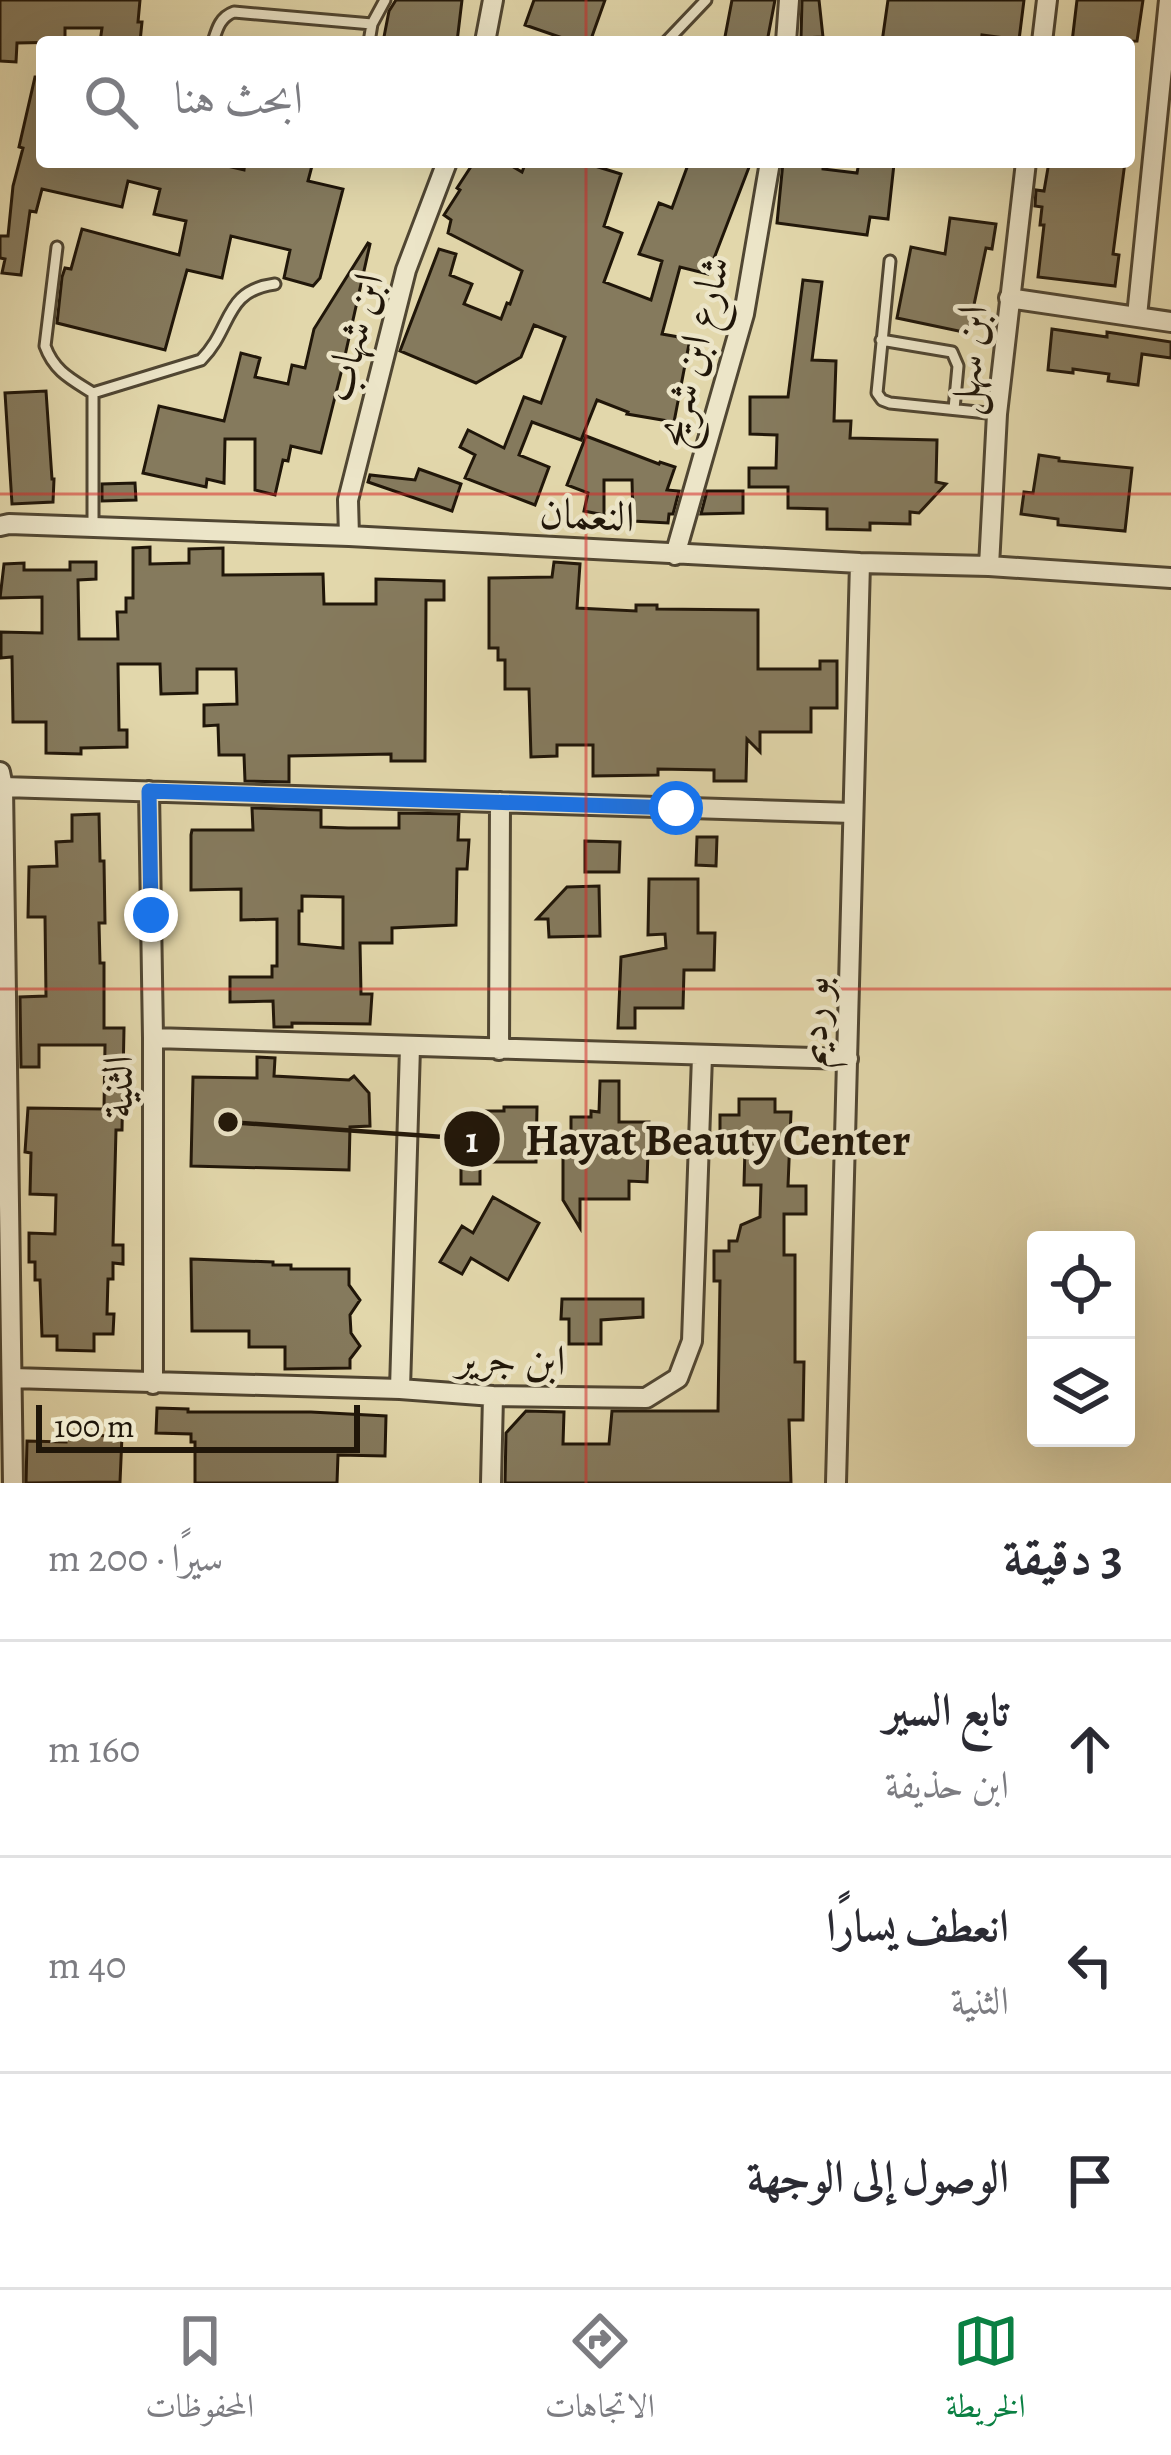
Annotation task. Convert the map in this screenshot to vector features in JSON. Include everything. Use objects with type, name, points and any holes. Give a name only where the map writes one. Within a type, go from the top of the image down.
[{"type":"street","points":[[486,36],[494,0]]},
{"type":"street","points":[[786,36],[789,0]]},
{"type":"street","points":[[1043,36],[1047,0]]},
{"type":"street","points":[[1137,316],[1168,0]]},
{"type":"street","name":"ابن شهاب","points":[[349,536],[347,500],[406,270],[445,168]]},
{"type":"street","name":"شارع ابن شريح","points":[[675,555],[744,314],[769,168]]},
{"type":"street","name":"ابن سهل","points":[[989,566],[997,414],[1025,168]]},
{"type":"street","points":[[1009,298],[1171,322]]},
{"type":"street","name":"النعمان","points":[[0,526],[93,525],[349,536],[1171,578]]},
{"type":"street","name":"بو رديم","points":[[836,1483],[860,563]]},
{"type":"street","points":[[13,1483],[2,780],[149,791],[853,813]]},
{"type":"street","name":"الثنية","points":[[149,791],[153,1384]]},
{"type":"street","points":[[499,1050],[500,802]]},
{"type":"street","points":[[153,1038],[848,1059]]},
{"type":"street","points":[[400,1389],[410,1047]]},
{"type":"street","name":"ابن جرير","points":[[12,1378],[646,1398],[678,1378],[692,1341],[702,1057]]},
{"type":"street","points":[[491,1483],[493,1396]]},
{"type":"lane","points":[[371,36],[385,0]]},
{"type":"lane","points":[[672,36],[706,0]]},
{"type":"lane","points":[[215,36],[226,15],[234,12],[372,24]]},
{"type":"lane","points":[[57,248],[46,346],[59,372],[93,393],[201,360],[213,348],[239,298],[256,286],[275,284]]},
{"type":"lane","points":[[890,261],[877,393],[882,400],[997,414]]},
{"type":"lane","points":[[880,340],[952,352],[958,366],[954,409]]},
{"type":"lane","points":[[93,393],[93,525]]},
{"type":"building","points":[[0,0],[140,0],[141,36],[101,36],[102,28],[65,28],[65,36],[36,36],[36,43],[17,43],[16,62],[0,61]]},
{"type":"building","points":[[396,0],[462,0],[458,36],[384,36]]},
{"type":"building","points":[[534,0],[605,0],[592,36],[557,36],[525,25]]},
{"type":"building","points":[[732,0],[775,0],[768,36],[725,36]]},
{"type":"building","points":[[802,0],[819,0],[823,36],[801,36]]},
{"type":"building","points":[[888,0],[1024,0],[1020,36],[883,36]]},
{"type":"building","points":[[1077,0],[1143,0],[1137,41],[1135,36],[1073,36]]},
{"type":"building","points":[[36,77],[36,168],[311,168],[308,181],[343,189],[320,278],[313,286],[284,278],[290,250],[231,236],[222,278],[187,270],[165,350],[57,323],[62,277],[65,268],[71,269],[82,229],[179,255],[186,221],[154,214],[160,189],[128,181],[122,207],[42,189],[36,212],[30,211],[21,275],[2,273],[5,259],[0,258],[0,236],[8,236],[23,148],[19,147]]},
{"type":"building","points":[[470,168],[522,172],[524,168],[602,168],[621,174],[604,226],[622,233],[604,282],[651,300],[662,261],[639,254],[659,203],[672,208],[687,168],[749,168],[708,274],[680,267],[662,334],[690,339],[674,422],[627,414],[597,400],[581,440],[532,422],[519,455],[549,467],[535,505],[465,478],[475,455],[460,447],[468,430],[504,448],[524,397],[541,403],[565,337],[534,325],[521,357],[476,383],[400,351],[439,249],[456,254],[450,275],[472,284],[464,304],[501,319],[522,271],[448,233],[451,220],[444,215]]},
{"type":"building","points":[[782,168],[857,173],[858,168],[894,168],[888,219],[870,217],[867,235],[777,223]]},
{"type":"building","points":[[1048,168],[1124,168],[1113,254],[1119,255],[1115,286],[1038,277],[1044,225],[1040,225],[1042,207],[1035,206],[1036,190],[1044,191]]},
{"type":"building","points":[[950,218],[996,224],[992,249],[986,248],[968,333],[897,318],[911,247],[945,254]]},
{"type":"building","points":[[368,243],[321,453],[291,446],[275,495],[255,490],[255,439],[225,439],[224,483],[207,479],[206,487],[143,473],[159,406],[224,421],[241,353],[260,358],[255,377],[288,384],[292,365],[305,368],[314,329]]},
{"type":"building","points":[[803,280],[822,282],[812,360],[836,361],[834,421],[851,421],[850,438],[937,440],[936,482],[946,484],[919,513],[910,512],[910,524],[827,529],[827,509],[788,508],[788,487],[749,487],[749,468],[776,468],[777,435],[750,434],[750,397],[788,397]]},
{"type":"building","points":[[1052,329],[1171,342],[1171,358],[1142,354],[1138,385],[1108,381],[1109,374],[1048,370]]},
{"type":"building","points":[[46,391],[53,502],[12,504],[5,393]]},
{"type":"building","points":[[586,436],[675,467],[667,490],[679,491],[668,523],[633,521],[632,480],[604,480],[604,515],[584,511],[588,493],[567,485]]},
{"type":"building","points":[[1039,455],[1132,468],[1125,531],[1058,525],[1058,519],[1021,514],[1024,492],[1033,493]]},
{"type":"building","points":[[419,469],[461,484],[452,511],[368,482],[370,475],[415,480]]},
{"type":"building","points":[[135,483],[136,500],[102,501],[102,484]]},
{"type":"building","points":[[707,491],[743,491],[743,513],[701,514]]},
{"type":"building","points":[[150,547],[150,564],[189,563],[189,549],[223,548],[223,575],[323,574],[324,604],[376,604],[376,579],[444,581],[444,600],[426,600],[425,761],[391,761],[391,754],[289,756],[289,782],[245,781],[244,755],[219,755],[218,725],[204,726],[204,705],[237,704],[236,669],[197,669],[197,693],[161,694],[160,664],[118,664],[119,730],[127,730],[127,747],[46,753],[46,722],[13,722],[12,657],[1,658],[1,632],[42,633],[42,597],[0,598],[4,564],[24,563],[24,570],[70,570],[70,562],[96,562],[96,579],[78,580],[79,639],[118,639],[117,612],[126,612],[126,598],[133,598],[133,548]]},
{"type":"building","points":[[554,562],[580,564],[577,608],[636,611],[636,605],[657,605],[657,609],[758,610],[758,669],[820,669],[820,661],[837,661],[837,708],[811,708],[811,732],[760,732],[760,752],[747,739],[746,781],[714,781],[714,770],[658,769],[658,775],[593,776],[593,745],[557,745],[557,756],[531,757],[529,689],[505,689],[505,660],[498,660],[498,648],[489,648],[489,578],[552,577]]},
{"type":"building","points":[[252,808],[321,810],[321,827],[348,828],[399,828],[399,813],[459,814],[458,840],[469,840],[467,869],[457,869],[456,925],[392,928],[392,943],[360,943],[361,994],[372,994],[370,1024],[274,1027],[273,1001],[230,1002],[230,977],[272,977],[272,966],[277,966],[277,919],[241,920],[241,889],[191,890],[191,835],[192,830],[253,830]],"holes":[[[302,896],[343,897],[343,948],[299,944]]]},
{"type":"building","points":[[99,814],[100,861],[104,861],[105,923],[99,923],[104,1028],[124,1028],[113,1245],[123,1245],[123,1264],[113,1263],[113,1279],[108,1279],[107,1314],[114,1314],[113,1334],[94,1334],[94,1351],[57,1350],[57,1336],[42,1336],[40,1280],[35,1280],[35,1262],[29,1262],[29,1233],[55,1234],[56,1195],[30,1194],[31,1153],[25,1152],[28,1108],[104,1109],[105,1045],[39,1045],[39,1067],[21,1067],[20,997],[46,996],[45,917],[28,917],[29,867],[57,866],[56,842],[72,841],[72,815]]},
{"type":"building","points":[[697,837],[717,837],[716,866],[696,865]]},
{"type":"building","points":[[585,841],[620,842],[619,872],[585,872]]},
{"type":"building","points":[[649,879],[698,879],[698,933],[715,933],[714,970],[684,970],[683,1008],[635,1008],[635,1028],[618,1028],[621,957],[666,948],[665,934],[648,935]]},
{"type":"building","points":[[599,886],[600,936],[549,937],[548,919],[537,919],[567,887]]},
{"type":"building","points":[[257,1057],[275,1058],[274,1076],[349,1080],[354,1076],[369,1093],[370,1126],[350,1127],[349,1170],[191,1166],[193,1077],[257,1078]]},
{"type":"building","points":[[600,1081],[619,1081],[619,1122],[649,1122],[647,1182],[629,1181],[629,1199],[580,1199],[580,1228],[563,1200],[563,1155],[571,1155],[571,1117],[599,1112]]},
{"type":"building","points":[[739,1099],[775,1099],[775,1112],[791,1112],[788,1186],[806,1186],[806,1214],[784,1214],[784,1255],[795,1255],[795,1362],[804,1362],[803,1420],[789,1420],[791,1483],[505,1483],[506,1433],[526,1411],[564,1412],[563,1444],[609,1444],[612,1411],[718,1411],[720,1281],[714,1281],[714,1251],[729,1251],[729,1241],[737,1241],[741,1225],[760,1217],[761,1185],[744,1185],[745,1148],[739,1148],[739,1136],[720,1136],[720,1115],[739,1115]]},
{"type":"building","points":[[504,1107],[537,1107],[536,1162],[480,1162],[480,1184],[461,1184],[461,1154],[472,1154],[471,1111],[504,1111]]},
{"type":"building","points":[[493,1197],[539,1223],[508,1280],[471,1258],[462,1274],[440,1262],[462,1226],[473,1233]]},
{"type":"building","points":[[191,1259],[273,1262],[291,1265],[291,1269],[349,1269],[349,1285],[360,1300],[350,1315],[351,1333],[360,1346],[350,1359],[350,1368],[285,1369],[285,1347],[249,1347],[249,1331],[192,1331]]},
{"type":"building","points":[[562,1299],[643,1299],[643,1317],[601,1320],[601,1344],[569,1344],[569,1319],[561,1319]]},
{"type":"building","points":[[157,1408],[386,1416],[385,1456],[338,1455],[337,1483],[195,1483],[191,1434],[156,1433]]},
{"type":"building","points":[[66,1435],[122,1436],[120,1482],[26,1483],[27,1441],[66,1442]]},
{"type":"place","name":"Hayat Beauty Center","points":[[228,1122]]},
{"type":"route","points":[[151,915],[149,791],[676,808]]}]
